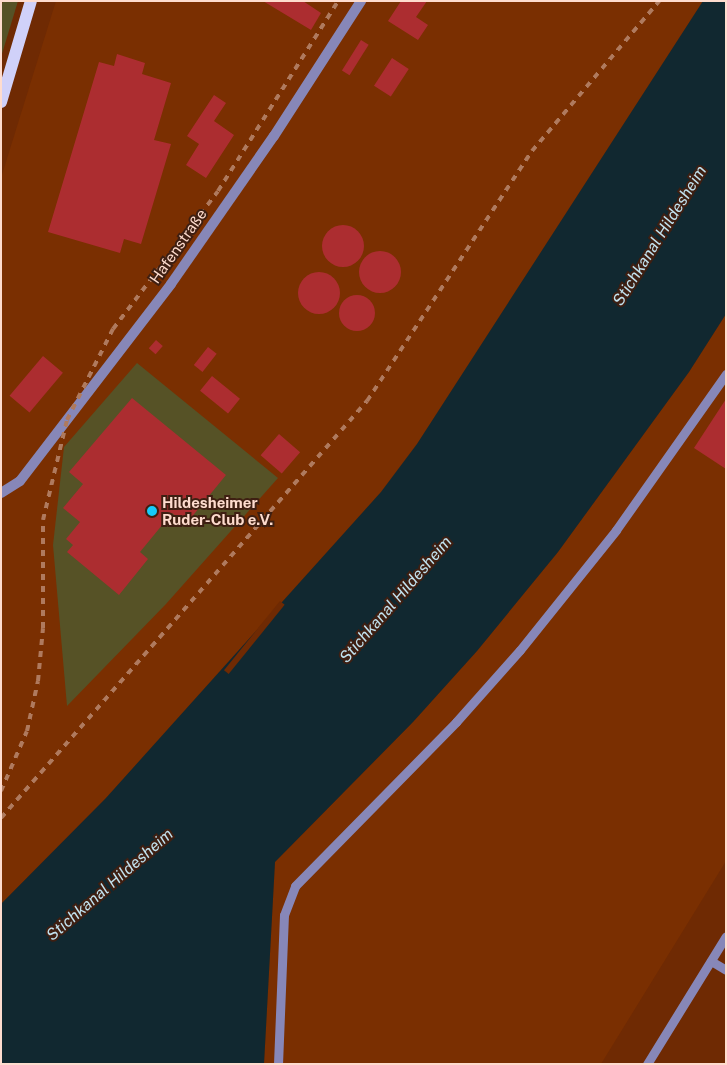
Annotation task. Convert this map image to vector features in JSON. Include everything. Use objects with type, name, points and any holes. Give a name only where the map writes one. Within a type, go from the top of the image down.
[{"type":"main road","points":[[1,102],[31,1]]},
{"type":"street","name":"Hafenstraße","points":[[1,493],[20,481],[171,284],[274,136],[361,1]]},
{"type":"lane","points":[[278,1064],[284,915],[295,886],[456,722],[520,650],[616,530],[726,374]]},
{"type":"lane","points":[[647,1064],[726,936]]},
{"type":"lane","points":[[711,960],[726,970]]},
{"type":"shaded area","points":[[3,1],[18,1],[1,57],[1,6]]},
{"type":"shaded area","points":[[56,1],[703,1],[417,444],[381,492],[106,798],[1,904],[1,178]]},
{"type":"shaded area","points":[[726,314],[726,861],[601,1064],[264,1064],[275,862],[413,722],[477,651],[558,552],[689,372]]},
{"type":"shaded area","name":"Hildesheimer Ruder-Club e.V.","points":[[137,363],[278,478],[166,604],[67,706],[53,545],[64,447]]},
{"type":"water","name":"Stichkanal Hildesheim","points":[[703,1],[726,1],[726,314],[689,372],[558,552],[477,651],[413,722],[275,862],[264,1064],[1,1064],[1,904],[106,798],[381,492],[417,444]]},
{"type":"pier","points":[[280,601],[285,605],[229,674],[224,670]]},
{"type":"building","points":[[263,1],[303,1],[321,13],[311,30]]},
{"type":"building","points":[[401,1],[427,1],[416,17],[428,25],[418,40],[388,21]]},
{"type":"building","points":[[361,40],[369,45],[350,75],[342,71]]},
{"type":"building","points":[[117,54],[145,63],[142,74],[171,83],[154,140],[171,144],[141,244],[124,239],[120,253],[48,232],[99,62],[114,66]]},
{"type":"building","points":[[392,58],[409,69],[391,97],[374,86]]},
{"type":"building","points":[[214,95],[226,103],[214,121],[234,135],[206,178],[186,165],[199,144],[187,136]]},
{"type":"building","points":[[343,225],[358,231],[364,246],[358,261],[343,267],[328,261],[322,246],[328,231]]},
{"type":"building","points":[[380,251],[395,257],[401,272],[395,287],[380,293],[365,287],[359,272],[365,257]]},
{"type":"building","points":[[323,272],[331,275],[337,281],[340,293],[337,305],[331,311],[315,314],[307,311],[301,305],[298,289],[301,281],[307,275]]},
{"type":"building","points":[[357,295],[369,301],[375,313],[369,325],[357,331],[345,325],[339,313],[345,301]]},
{"type":"building","points":[[156,340],[163,346],[156,354],[149,348]]},
{"type":"building","points":[[208,347],[217,354],[203,372],[194,365]]},
{"type":"building","points":[[43,356],[63,373],[29,413],[10,396]]},
{"type":"building","points":[[212,376],[240,399],[228,413],[200,391]]},
{"type":"building","points":[[132,398],[226,475],[186,524],[172,513],[140,552],[148,559],[119,595],[67,552],[73,545],[66,539],[80,522],[63,508],[83,484],[69,472]]},
{"type":"building","points":[[726,399],[726,469],[694,448]]},
{"type":"building","points":[[279,434],[300,452],[282,474],[261,455]]},
{"type":"railway","points":[[1,791],[27,731],[38,681],[43,628],[43,520],[67,420],[113,329],[218,191],[338,1]]},
{"type":"railway","points":[[1,818],[367,401],[532,151],[659,1]]},
{"type":"place","name":"Hildesheimer Ruder-Club e.V.","points":[[152,511]]}]
